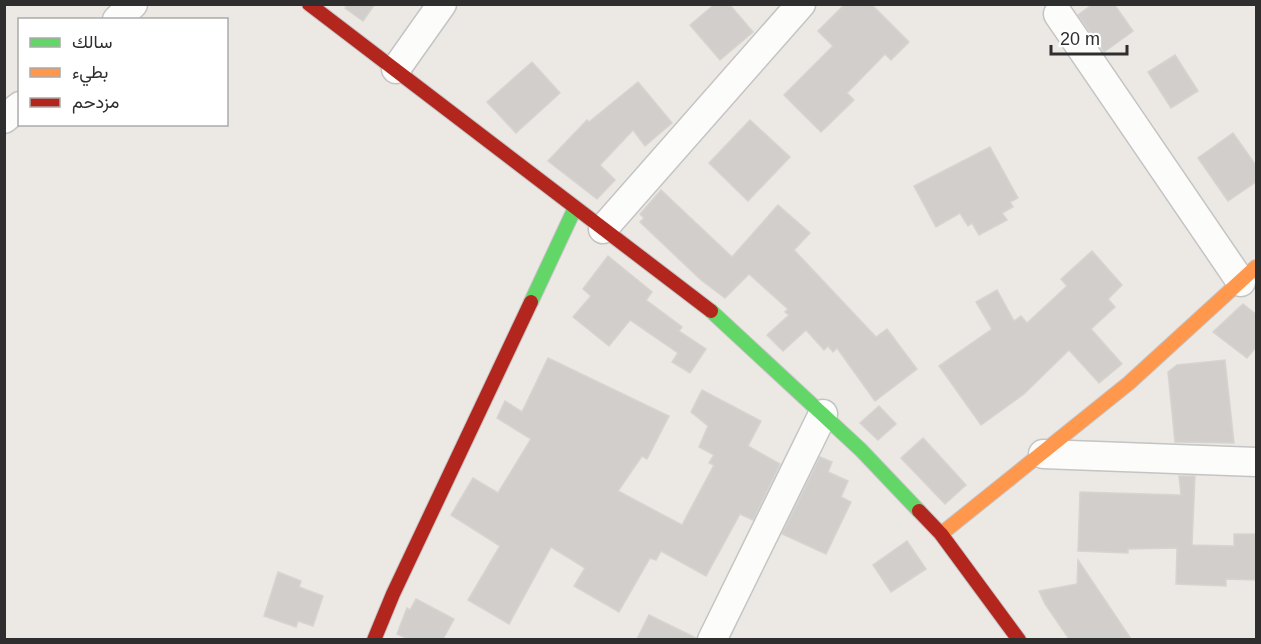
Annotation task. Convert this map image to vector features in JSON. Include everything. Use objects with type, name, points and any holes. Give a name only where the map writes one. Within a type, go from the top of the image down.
[{"type":"street","points":[[119,18],[133,4]]},
{"type":"street","points":[[309,4],[728,324],[823,414],[941,534],[1019,639]]},
{"type":"street","points":[[396,69],[442,4]]},
{"type":"street","points":[[603,228],[801,4]]},
{"type":"street","points":[[941,534],[1130,383],[1249,275],[1058,14]]},
{"type":"street","points":[[4,118],[18,108]]},
{"type":"street","points":[[374,639],[575,208]]},
{"type":"street","points":[[712,639],[823,414]]},
{"type":"street","points":[[1043,454],[1257,462]]},
{"type":"building","points":[[348,4],[375,4],[363,21],[345,8]]},
{"type":"building","points":[[715,4],[729,4],[753,32],[720,60],[690,25]]},
{"type":"building","points":[[845,4],[871,4],[909,42],[891,60],[885,54],[847,93],[854,100],[821,132],[784,95],[833,46],[818,31]]},
{"type":"building","points":[[1093,4],[1114,4],[1133,31],[1104,52],[1078,15]]},
{"type":"building","points":[[1175,55],[1198,91],[1171,108],[1148,72]]},
{"type":"building","points":[[532,62],[560,93],[516,133],[487,102]]},
{"type":"building","points":[[638,82],[672,123],[645,146],[633,130],[600,165],[615,180],[597,199],[548,161],[587,120],[589,122]]},
{"type":"building","points":[[750,120],[790,157],[748,201],[709,163]]},
{"type":"building","points":[[1233,133],[1257,167],[1257,181],[1228,201],[1198,158]]},
{"type":"building","points":[[990,147],[1018,198],[1010,202],[1013,207],[1002,213],[1007,220],[979,235],[972,223],[968,226],[960,213],[936,227],[914,186]]},
{"type":"building","points":[[661,190],[732,257],[778,205],[810,233],[794,250],[876,337],[887,329],[917,369],[875,401],[837,348],[833,352],[828,346],[824,350],[806,330],[783,351],[767,335],[789,315],[785,312],[788,309],[749,274],[725,298],[701,280],[640,222],[644,218],[640,214]]},
{"type":"building","points":[[1092,251],[1122,285],[1108,299],[1115,307],[1091,329],[1122,364],[1099,383],[1069,350],[1024,394],[981,425],[939,366],[992,329],[976,302],[997,290],[1014,321],[1021,316],[1027,323],[1067,286],[1061,279]]},
{"type":"building","points":[[608,256],[652,292],[646,300],[682,327],[679,331],[706,349],[690,373],[672,362],[678,353],[630,320],[609,346],[573,317],[591,296],[583,289]]},
{"type":"building","points":[[1243,304],[1257,315],[1257,346],[1247,358],[1213,332]]},
{"type":"building","points":[[548,358],[669,416],[647,459],[642,456],[618,491],[682,525],[714,465],[709,463],[714,455],[699,447],[708,426],[691,412],[702,390],[761,421],[748,446],[780,464],[753,520],[740,514],[706,576],[661,551],[656,560],[650,558],[619,612],[574,586],[585,568],[551,547],[509,624],[468,600],[500,546],[451,515],[473,478],[498,493],[531,439],[497,418],[505,401],[522,412]]},
{"type":"building","points":[[1225,360],[1234,443],[1175,442],[1168,372],[1177,365]]},
{"type":"building","points":[[879,406],[896,424],[878,440],[860,423]]},
{"type":"building","points":[[923,438],[966,485],[945,504],[901,458]]},
{"type":"building","points":[[820,457],[832,462],[828,472],[848,481],[841,497],[851,502],[826,554],[782,534]]},
{"type":"building","points":[[1179,476],[1195,476],[1192,545],[1234,546],[1234,534],[1257,534],[1257,580],[1226,579],[1226,586],[1176,584],[1177,548],[1128,549],[1128,553],[1078,551],[1080,492],[1181,495]]},
{"type":"building","points":[[907,541],[926,569],[891,592],[873,565]]},
{"type":"building","points":[[1078,560],[1131,639],[1069,639],[1045,604],[1039,591],[1077,584]]},
{"type":"building","points":[[278,572],[301,581],[299,587],[323,596],[313,626],[298,621],[296,627],[264,616]]},
{"type":"building","points":[[416,599],[454,619],[443,639],[408,639],[397,634],[407,608],[410,610]]},
{"type":"building","points":[[649,615],[696,638],[696,639],[637,639]]},
{"type":"traffic: fast","points":[[531,302],[575,208]]},
{"type":"traffic: fast","points":[[711,311],[861,450],[919,511]]},
{"type":"traffic: slow","points":[[941,534],[1129,383],[1256,267]]},
{"type":"traffic: jam","points":[[309,4],[711,311]]},
{"type":"traffic: jam","points":[[374,640],[393,594],[531,302]]},
{"type":"traffic: jam","points":[[919,511],[941,534],[1019,640]]}]
